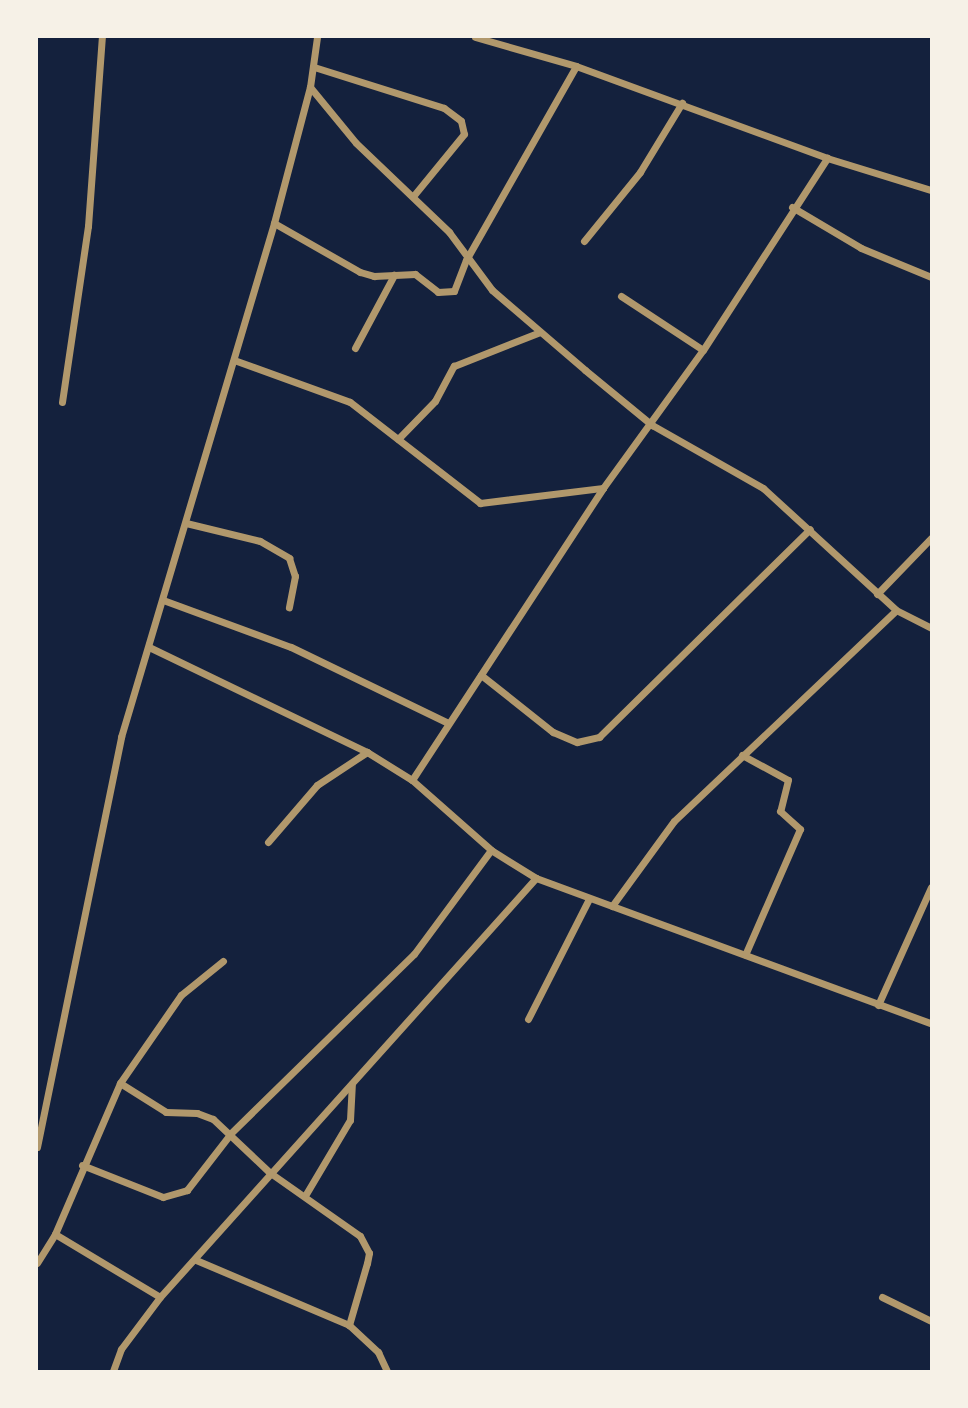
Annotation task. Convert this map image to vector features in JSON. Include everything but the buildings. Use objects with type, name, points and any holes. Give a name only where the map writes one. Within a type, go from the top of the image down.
[{"type":"street","points":[[62,402],[88,226],[102,37]]},
{"type":"street","points":[[37,1147],[115,762],[151,648],[274,223],[310,87],[317,37]]},
{"type":"street","points":[[475,37],[576,66],[827,158],[931,190]]},
{"type":"street","points":[[274,223],[360,272],[415,274],[447,294],[454,290],[466,260],[576,66]]},
{"type":"street","points":[[314,67],[444,108],[461,121],[464,134],[414,195]]},
{"type":"street","points":[[310,87],[356,143],[414,195],[449,232],[466,260],[540,332],[652,425],[763,488],[896,610],[931,628]]},
{"type":"street","points":[[584,241],[640,172],[682,103]]},
{"type":"street","points":[[412,780],[603,488],[652,425],[703,350],[792,207],[827,158]]},
{"type":"street","points":[[792,207],[861,248],[931,277]]},
{"type":"street","points":[[355,348],[394,275]]},
{"type":"street","points":[[621,296],[703,350]]},
{"type":"street","points":[[398,439],[439,395],[454,366],[540,332]]},
{"type":"street","points":[[234,360],[334,394],[398,439],[480,503],[603,488]]},
{"type":"street","points":[[186,523],[260,541],[289,558],[295,576],[289,607]]},
{"type":"street","points":[[481,675],[553,732],[577,742],[599,737],[810,529]]},
{"type":"street","points":[[877,594],[931,538]]},
{"type":"street","points":[[163,600],[291,647],[448,723]]},
{"type":"street","points":[[612,906],[674,821],[896,610]]},
{"type":"street","points":[[151,648],[367,752],[412,780],[491,850],[536,878],[931,1023]]},
{"type":"street","points":[[268,842],[317,785],[367,752]]},
{"type":"street","points":[[742,755],[788,780],[780,811],[800,829],[745,955]]},
{"type":"street","points":[[82,1165],[163,1197],[175,1196],[187,1190],[231,1133],[414,954],[491,850]]},
{"type":"street","points":[[113,1371],[121,1349],[160,1297],[196,1260],[269,1172],[352,1084],[536,878]]},
{"type":"street","points":[[878,1005],[931,887]]},
{"type":"street","points":[[528,1019],[589,899]]},
{"type":"street","points":[[37,1263],[55,1234],[82,1165],[120,1083],[181,995],[223,961]]},
{"type":"street","points":[[120,1083],[166,1112],[205,1115],[231,1133],[269,1172],[306,1194],[360,1236],[369,1253],[349,1325]]},
{"type":"street","points":[[306,1194],[350,1120],[352,1084]]},
{"type":"street","points":[[55,1234],[160,1297]]},
{"type":"street","points":[[196,1260],[349,1325],[379,1352],[387,1371]]},
{"type":"street","points":[[882,1297],[931,1321]]}]
